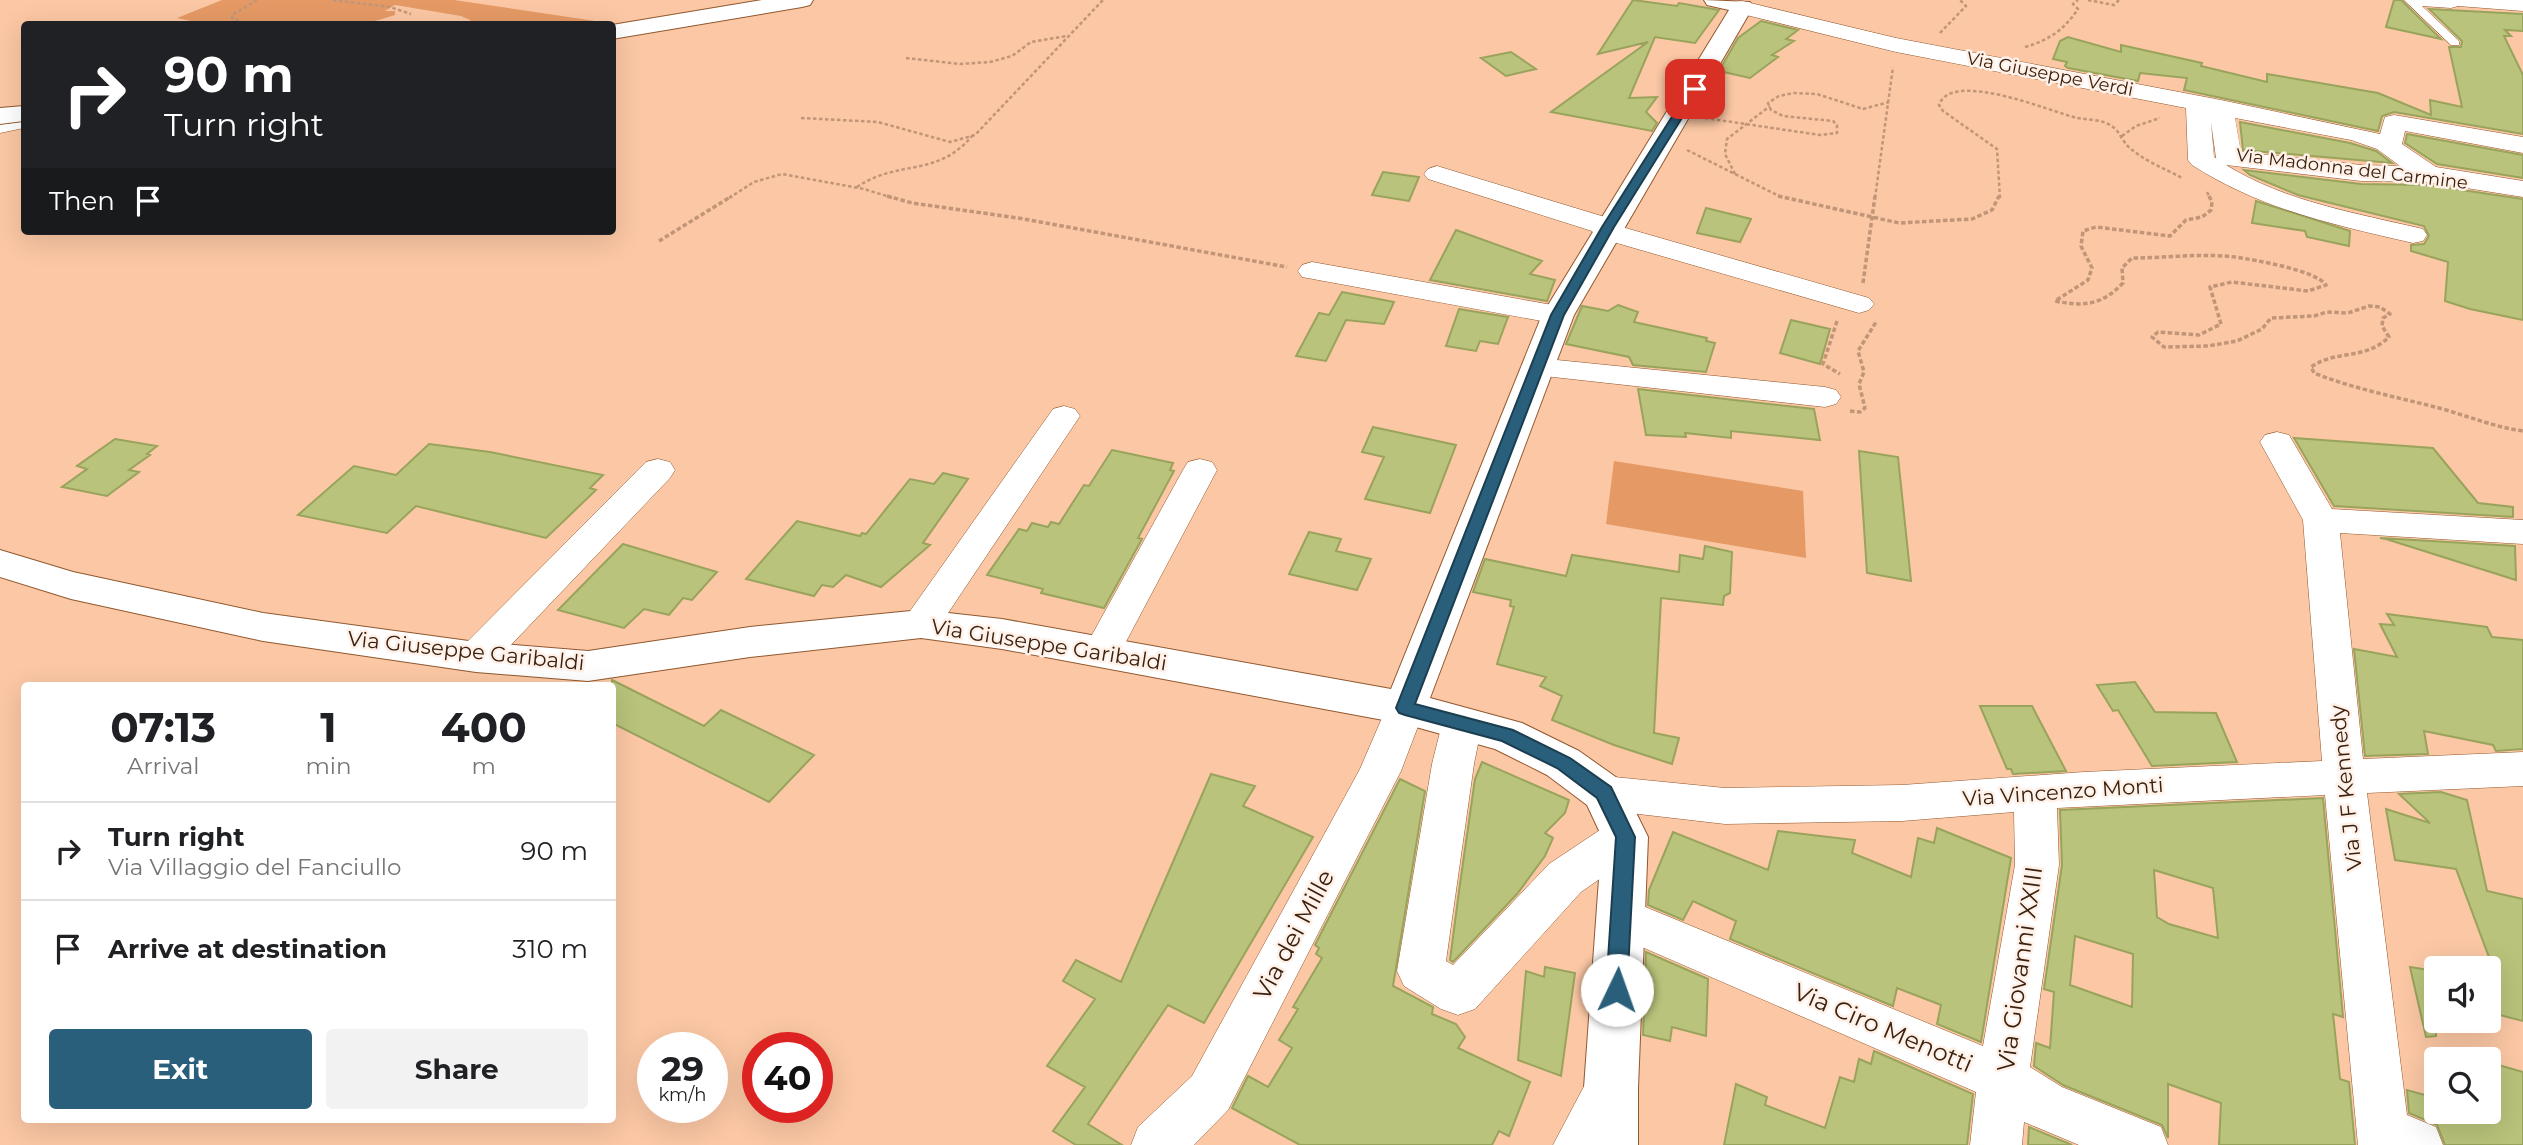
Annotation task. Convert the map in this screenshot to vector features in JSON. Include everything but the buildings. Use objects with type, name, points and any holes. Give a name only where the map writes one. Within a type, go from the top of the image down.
[{"type":"street","points":[[616,31],[803,0]]},
{"type":"street","points":[[2462,0],[2514,3]]},
{"type":"street","points":[[1405,708],[1558,315],[1607,229],[1683,110],[1729,3]]},
{"type":"street","name":"Via Giuseppe Verdi","points":[[1729,3],[1896,45],[2356,134],[2397,146],[2522,167]]},
{"type":"street","points":[[2210,105],[2201,160],[2216,170],[2250,190],[2285,204],[2413,234]]},
{"type":"street","name":"Via Madonna del Carmine","points":[[2210,105],[2229,158],[2361,173],[2428,174],[2522,167]]},
{"type":"street","points":[[0,116],[21,114]]},
{"type":"street","points":[[2397,146],[2428,174]]},
{"type":"street","points":[[1437,174],[1607,229],[1851,302]]},
{"type":"street","points":[[1312,271],[1558,315]]},
{"type":"street","points":[[1536,368],[1839,395]]},
{"type":"street","points":[[921,624],[1064,416]]},
{"type":"street","name":"Via J F Kennedy","points":[[2277,442],[2321,520],[2344,778],[2394,1141]]},
{"type":"street","points":[[476,657],[659,470]]},
{"type":"street","points":[[1101,653],[1200,470]]},
{"type":"street","points":[[2321,520],[2523,532]]},
{"type":"street","name":"Via Giuseppe Garibaldi","points":[[0,563],[71,585],[262,627],[476,657],[588,666],[750,642],[921,624],[1002,634],[1405,708],[1507,735],[1563,763],[1604,793],[1625,837],[1611,1088],[1611,1145]]},
{"type":"street","name":"Via dei Mille","points":[[1157,1145],[1210,1093],[1380,771],[1405,708]]},
{"type":"street","points":[[1462,724],[1453,764],[1421,971],[1458,993],[1565,878],[1625,837]]},
{"type":"street","name":"Via Vincenzo Monti","points":[[1604,793],[1726,806],[1902,803],[2035,792],[2523,769]]},
{"type":"street","name":"Via Giovanni XXIII","points":[[1996,1145],[2003,1079],[2036,864],[2035,792]]},
{"type":"street","name":"Via Ciro Menotti","points":[[1621,916],[2003,1079],[2044,1105],[2142,1145]]},
{"type":"street","points":[[1578,1145],[1611,1088]]},
{"type":"lane","points":[[2411,1],[2451,5],[2462,0]]},
{"type":"lane","points":[[2411,1],[2455,43]]},
{"type":"lane","points":[[0,130],[21,126]]},
{"type":"path","points":[[240,21],[232,18],[232,15],[257,0]]},
{"type":"path","points":[[333,0],[390,7],[411,14]]},
{"type":"path","points":[[856,187],[868,177],[883,172],[944,162],[961,150],[1103,0]]},
{"type":"path","points":[[1928,50],[1941,41],[1939,36],[1946,24],[1958,18],[1966,6],[1960,0]]},
{"type":"path","points":[[2022,47],[2039,43],[2065,31],[2078,9],[2073,4],[2078,0]]},
{"type":"path","points":[[2088,0],[2114,5],[2119,0]]},
{"type":"path","points":[[906,58],[960,64],[990,62],[1012,55],[1031,42],[1068,36]]},
{"type":"path","points":[[1851,302],[1873,311],[1878,320],[1858,351],[1864,372],[1859,384],[1865,408],[1860,412],[1839,395],[1823,364],[1851,302],[1870,218],[1896,45]]},
{"type":"path","points":[[1662,143],[1684,149],[1780,197],[1899,223],[1972,219],[1992,210],[2000,198],[1997,186],[1997,149],[1986,139],[1943,113],[1941,99],[1963,91],[1997,93],[2114,127],[2129,148],[2176,176],[2192,180]]},
{"type":"path","points":[[1683,110],[1702,118],[1820,135],[1837,132],[1838,125],[1833,121],[1783,116],[1771,110],[1768,103],[1779,96],[1794,93],[1817,94],[1863,109],[1889,102]]},
{"type":"path","points":[[1735,175],[1725,154],[1727,139],[1731,133],[1748,125],[1770,106]]},
{"type":"path","points":[[801,118],[878,122],[950,142],[972,136]]},
{"type":"path","points":[[659,241],[765,177],[782,174],[856,187],[912,203],[1018,218],[1312,271]]},
{"type":"path","points":[[2201,185],[2212,202],[2211,210],[2202,217],[2186,220],[2170,236],[2096,228],[2083,231],[2080,239],[2082,252],[2092,268],[2088,279],[2056,298],[2054,302],[2081,307],[2110,298],[2123,283],[2120,270],[2123,263],[2132,258],[2233,257],[2297,271],[2320,278],[2326,285],[2320,291],[2306,292],[2229,282],[2210,287],[2221,324],[2213,332],[2192,336],[2158,332],[2152,337],[2164,347],[2227,343],[2248,339],[2263,330],[2271,318],[2314,316],[2327,312],[2348,313],[2369,306],[2380,307],[2390,314],[2383,318],[2382,326],[2389,337],[2381,347],[2344,358],[2326,359],[2311,367],[2314,373],[2339,383],[2443,409],[2500,428],[2523,431]]},
{"type":"shaded area","points":[[222,0],[454,0],[595,21],[470,21],[461,16],[395,5],[385,11],[395,11],[395,15],[375,21],[191,21],[177,18]]},
{"type":"shaded area","points":[[1614,461],[1803,491],[1806,558],[1606,524]]},
{"type":"route","points":[[1617,990],[1625,837],[1604,793],[1563,763],[1507,735],[1405,708],[1558,315],[1608,227],[1695,89]]}]
